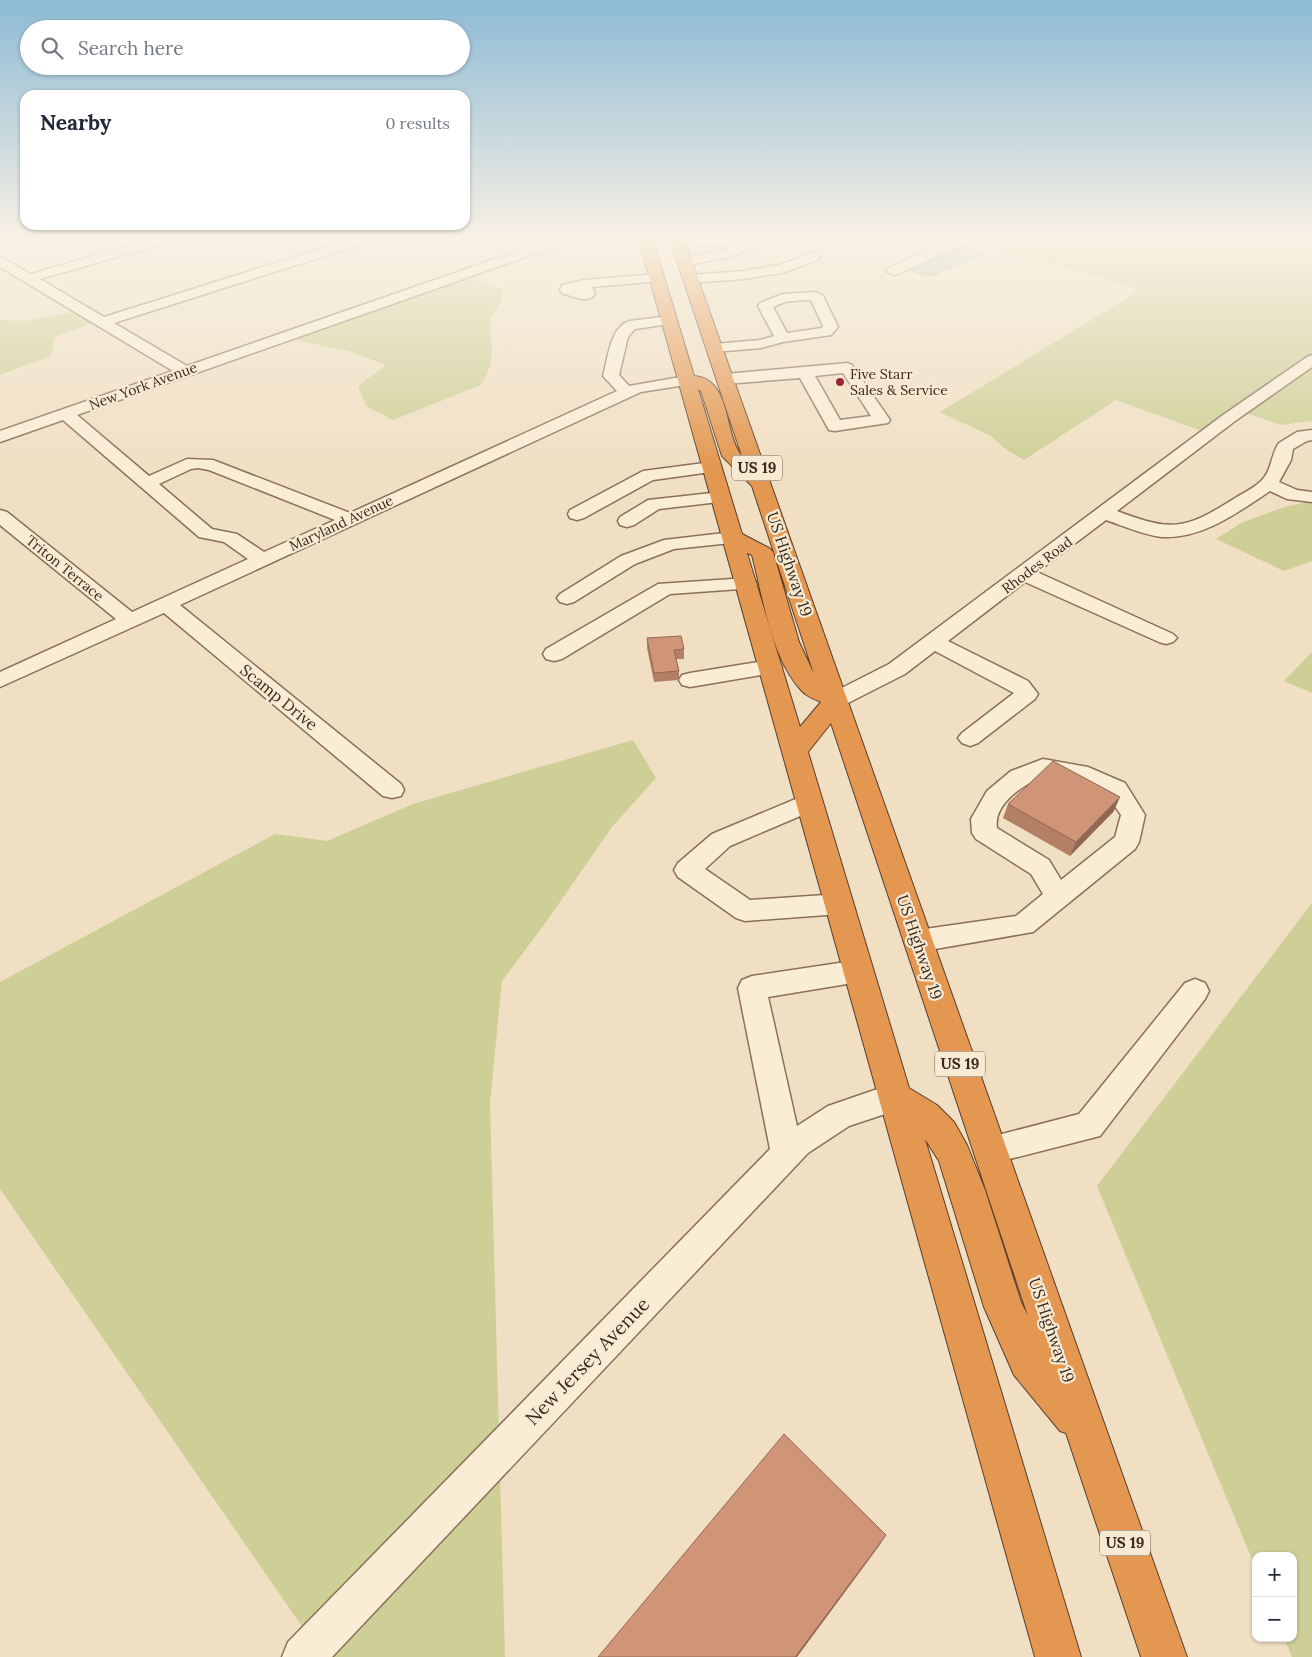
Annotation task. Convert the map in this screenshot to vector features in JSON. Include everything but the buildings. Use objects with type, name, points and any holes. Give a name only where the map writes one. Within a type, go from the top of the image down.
[{"type":"highway","name":"US 19","points":[[667,314],[747,584],[1058,1657]]},
{"type":"highway","points":[[684,314],[687,324]]},
{"type":"highway","name":"US Highway 19","points":[[703,314],[1164,1657]]},
{"type":"highway","points":[[700,365],[726,377]]},
{"type":"highway","points":[[686,381],[699,382],[709,389],[731,456],[763,486]]},
{"type":"highway","points":[[733,538],[762,552],[784,629],[799,670],[812,687],[836,700],[795,751]]},
{"type":"highway","points":[[895,1097],[925,1116],[942,1133],[954,1156],[967,1190],[1003,1307],[1028,1361],[1086,1428]]},
{"type":"street","points":[[89,314],[184,371]]},
{"type":"street","points":[[102,322],[126,314]]},
{"type":"street","name":"New York Avenue","points":[[0,437],[347,314]]},
{"type":"street","points":[[627,392],[611,376],[621,336],[630,326],[668,320]]},
{"type":"street","points":[[715,348],[761,344],[782,338]]},
{"type":"street","name":"Rhodes Road","points":[[836,700],[898,669],[1229,418],[1312,360]]},
{"type":"street","points":[[726,377],[805,373],[847,368],[882,420],[835,426],[805,373]]},
{"type":"street","name":"Maryland Avenue","points":[[0,680],[627,392],[653,384],[686,381]]},
{"type":"street","points":[[66,414],[206,534],[230,538],[262,559]]},
{"type":"street","points":[[1105,513],[1158,530],[1179,532],[1210,520],[1269,484],[1282,460],[1285,447],[1303,436],[1312,435]]},
{"type":"street","points":[[148,484],[187,464],[212,465],[285,495],[350,518]]},
{"type":"street","points":[[577,514],[649,475],[712,467]]},
{"type":"street","points":[[649,475],[654,504]]},
{"type":"street","points":[[1269,484],[1293,495],[1312,497]]},
{"type":"street","points":[[627,521],[654,504],[721,497]]},
{"type":"street","name":"Triton Terrace","points":[[0,516],[130,620]]},
{"type":"street","points":[[567,598],[628,560],[671,544],[733,538]]},
{"type":"street","points":[[1025,574],[1166,638]]},
{"type":"street","points":[[554,654],[665,588],[747,584]]},
{"type":"street","name":"Scamp Drive","points":[[165,603],[392,790]]},
{"type":"street","points":[[934,642],[1020,686],[1027,694],[970,738]]},
{"type":"street","points":[[690,680],[771,667]]},
{"type":"street","points":[[918,941],[1023,925],[1058,898],[1126,842],[1133,815],[1116,790],[1080,773],[1043,767],[1019,777],[996,797],[983,819],[985,833],[1040,867],[1058,898]]},
{"type":"street","points":[[810,802],[721,840],[687,870],[745,911],[840,904]]},
{"type":"street","points":[[788,1153],[752,988],[858,971]]},
{"type":"street","points":[[990,1150],[1089,1126],[1195,991]]},
{"type":"street","name":"New Jersey Avenue","points":[[303,1657],[797,1143],[839,1116],[895,1097]]},
{"type":"green space","points":[[61,314],[97,316],[88,325],[55,337],[51,356],[0,375],[0,320],[25,321]]},
{"type":"green space","points":[[359,314],[493,314],[489,320],[491,362],[481,385],[393,420],[366,406],[358,386],[386,365],[349,351],[289,339]]},
{"type":"green space","points":[[1100,314],[1312,314],[1312,421],[1281,425],[1231,408],[1202,431],[1116,400],[1024,460],[1004,448],[991,436],[940,412]]},
{"type":"green space","points":[[1312,501],[1312,561],[1284,571],[1216,539],[1243,522],[1285,507]]},
{"type":"green space","points":[[1312,652],[1312,693],[1284,681]]},
{"type":"green space","points":[[633,740],[656,778],[612,827],[546,922],[502,981],[490,1103],[505,1657],[323,1657],[0,1189],[0,982],[275,834],[327,841],[413,804]]},
{"type":"green space","points":[[1312,903],[1312,1657],[1292,1657],[1286,1642],[1297,1642],[1297,1552],[1252,1552],[1252,1559],[1097,1186]]},
{"type":"place","name":"Five Starr Sales & Service","points":[[840,382]]}]
